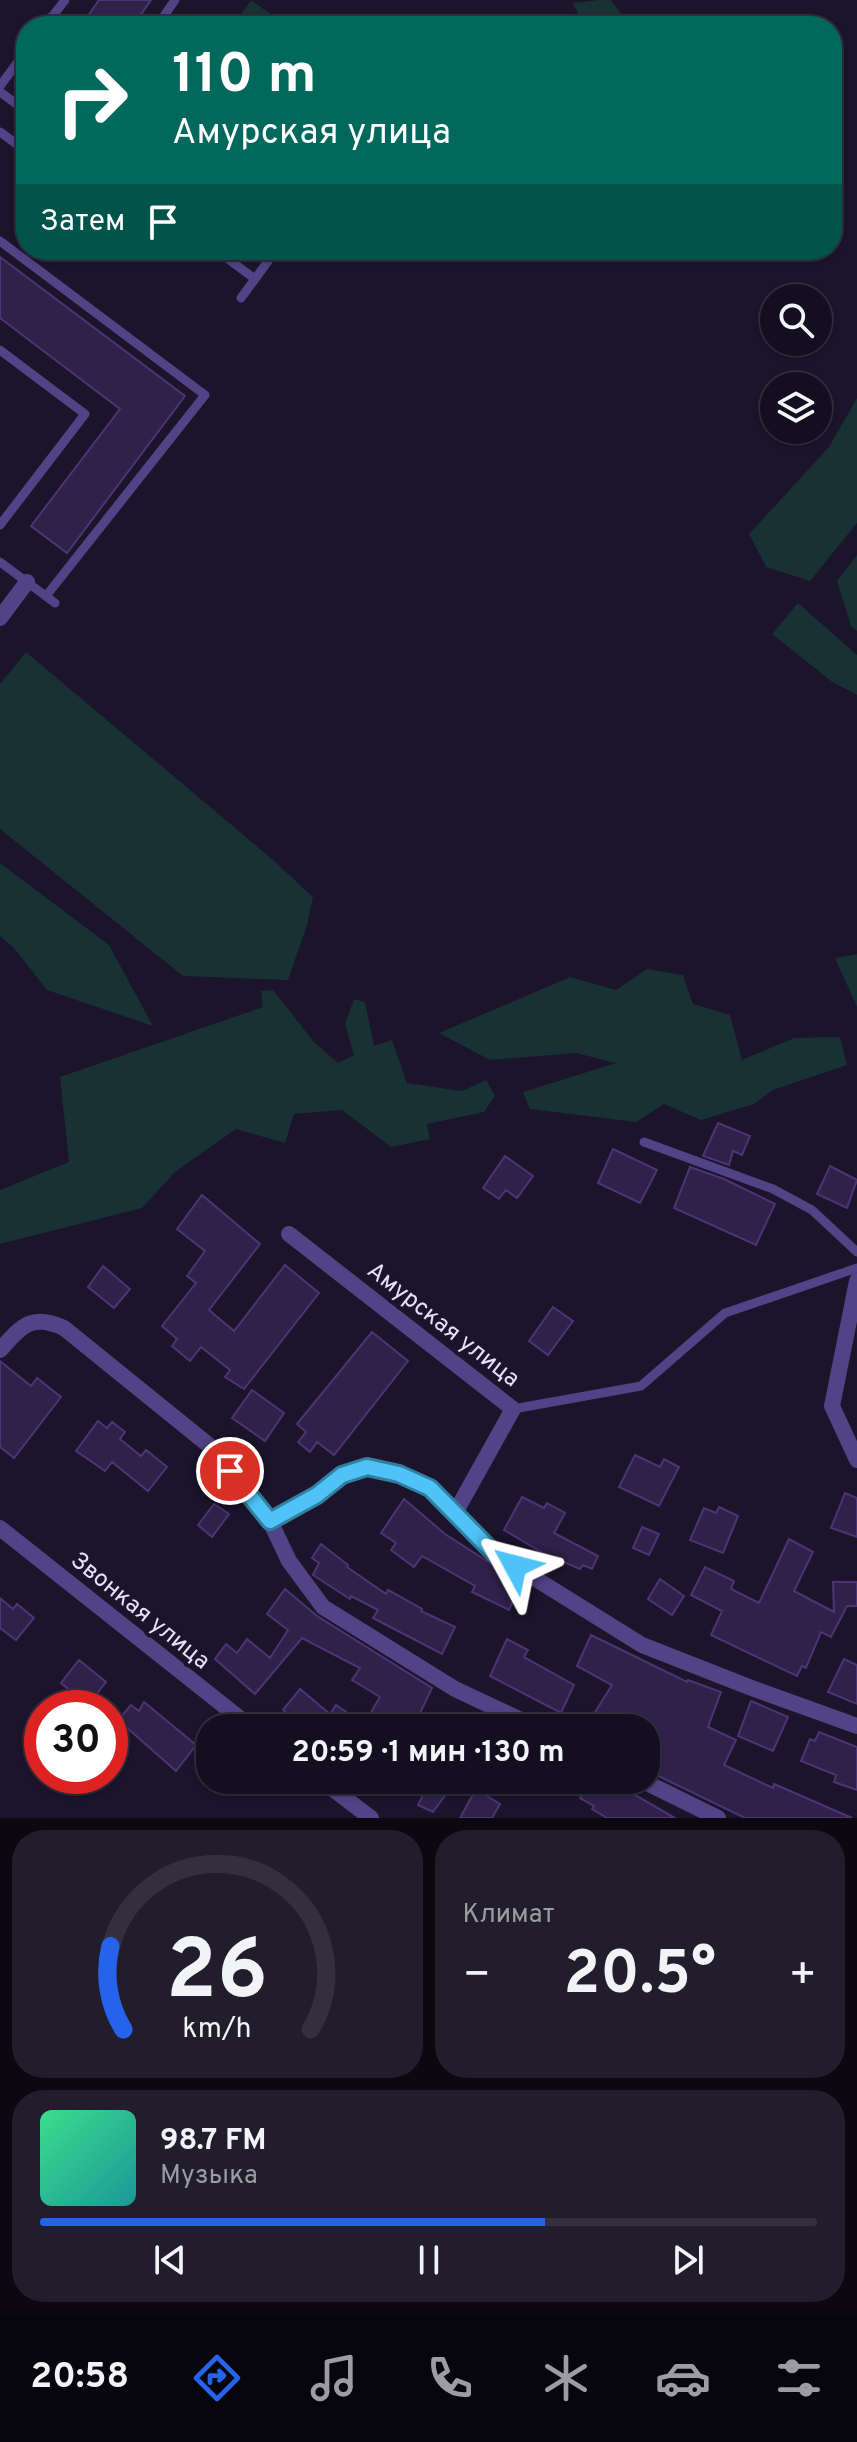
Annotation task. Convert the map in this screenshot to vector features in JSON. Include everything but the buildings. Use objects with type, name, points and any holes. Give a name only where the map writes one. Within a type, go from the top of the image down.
[{"type":"street","points":[[0,618],[27,582]]},
{"type":"street","name":"Амурская улица","points":[[289,1234],[513,1409],[455,1513]]},
{"type":"street","points":[[857,1281],[832,1406],[857,1460]]},
{"type":"street","points":[[0,1350],[29,1323],[46,1320],[64,1328],[211,1447],[270,1521],[289,1561],[323,1607],[455,1689],[508,1714]]},
{"type":"street","points":[[270,1521],[317,1495],[342,1475],[367,1467],[399,1474],[430,1488],[494,1553],[642,1645],[857,1726]]},
{"type":"street","name":"Звонкая улица","points":[[0,1528],[234,1714]]},
{"type":"street","points":[[660,1789],[718,1818]]},
{"type":"street","points":[[339,1794],[371,1818]]},
{"type":"lane","points":[[53,16],[65,0]]},
{"type":"lane","points":[[0,86],[16,64]]},
{"type":"lane","points":[[0,241],[16,253]]},
{"type":"lane","points":[[25,260],[205,395],[46,596]]},
{"type":"lane","points":[[229,260],[255,279]]},
{"type":"lane","points":[[241,298],[269,260]]},
{"type":"lane","points":[[0,350],[85,414],[0,525]]},
{"type":"lane","points":[[0,562],[55,603]]},
{"type":"lane","points":[[644,1142],[773,1189],[812,1210],[857,1252]]},
{"type":"lane","points":[[513,1409],[641,1386],[725,1313],[857,1268]]},
{"type":"green space","points":[[251,0],[273,16],[240,16]]},
{"type":"green space","points":[[611,0],[623,16],[580,16],[572,3]]},
{"type":"green space","points":[[857,398],[857,523],[810,581],[766,567],[749,534],[832,442]]},
{"type":"green space","points":[[857,555],[857,631],[851,626],[837,581]]},
{"type":"green space","points":[[798,603],[857,655],[857,695],[831,681],[772,634]]},
{"type":"green space","points":[[26,652],[313,897],[288,980],[183,976],[0,829],[0,684]]},
{"type":"green space","points":[[0,863],[109,945],[153,1026],[47,990],[14,948],[0,936]]},
{"type":"green space","points":[[857,954],[857,1007],[835,958]]},
{"type":"green space","points":[[647,969],[683,975],[693,1004],[730,1015],[742,1060],[794,1038],[840,1037],[847,1065],[773,1090],[754,1104],[701,1120],[664,1104],[636,1122],[530,1109],[523,1092],[616,1063],[576,1053],[490,1060],[439,1033],[570,977],[616,990]]},
{"type":"green space","points":[[273,990],[314,1042],[338,1063],[354,1055],[345,1024],[354,999],[365,1002],[374,1046],[392,1040],[407,1083],[462,1091],[486,1080],[495,1096],[484,1112],[427,1124],[430,1139],[391,1147],[342,1110],[294,1114],[285,1143],[236,1129],[175,1172],[142,1208],[0,1244],[0,1190],[69,1162],[60,1077],[263,1007],[261,991]]},
{"type":"route","points":[[230,1471],[270,1521],[317,1495],[342,1475],[367,1467],[399,1474],[430,1488],[494,1553],[515,1566]]}]
